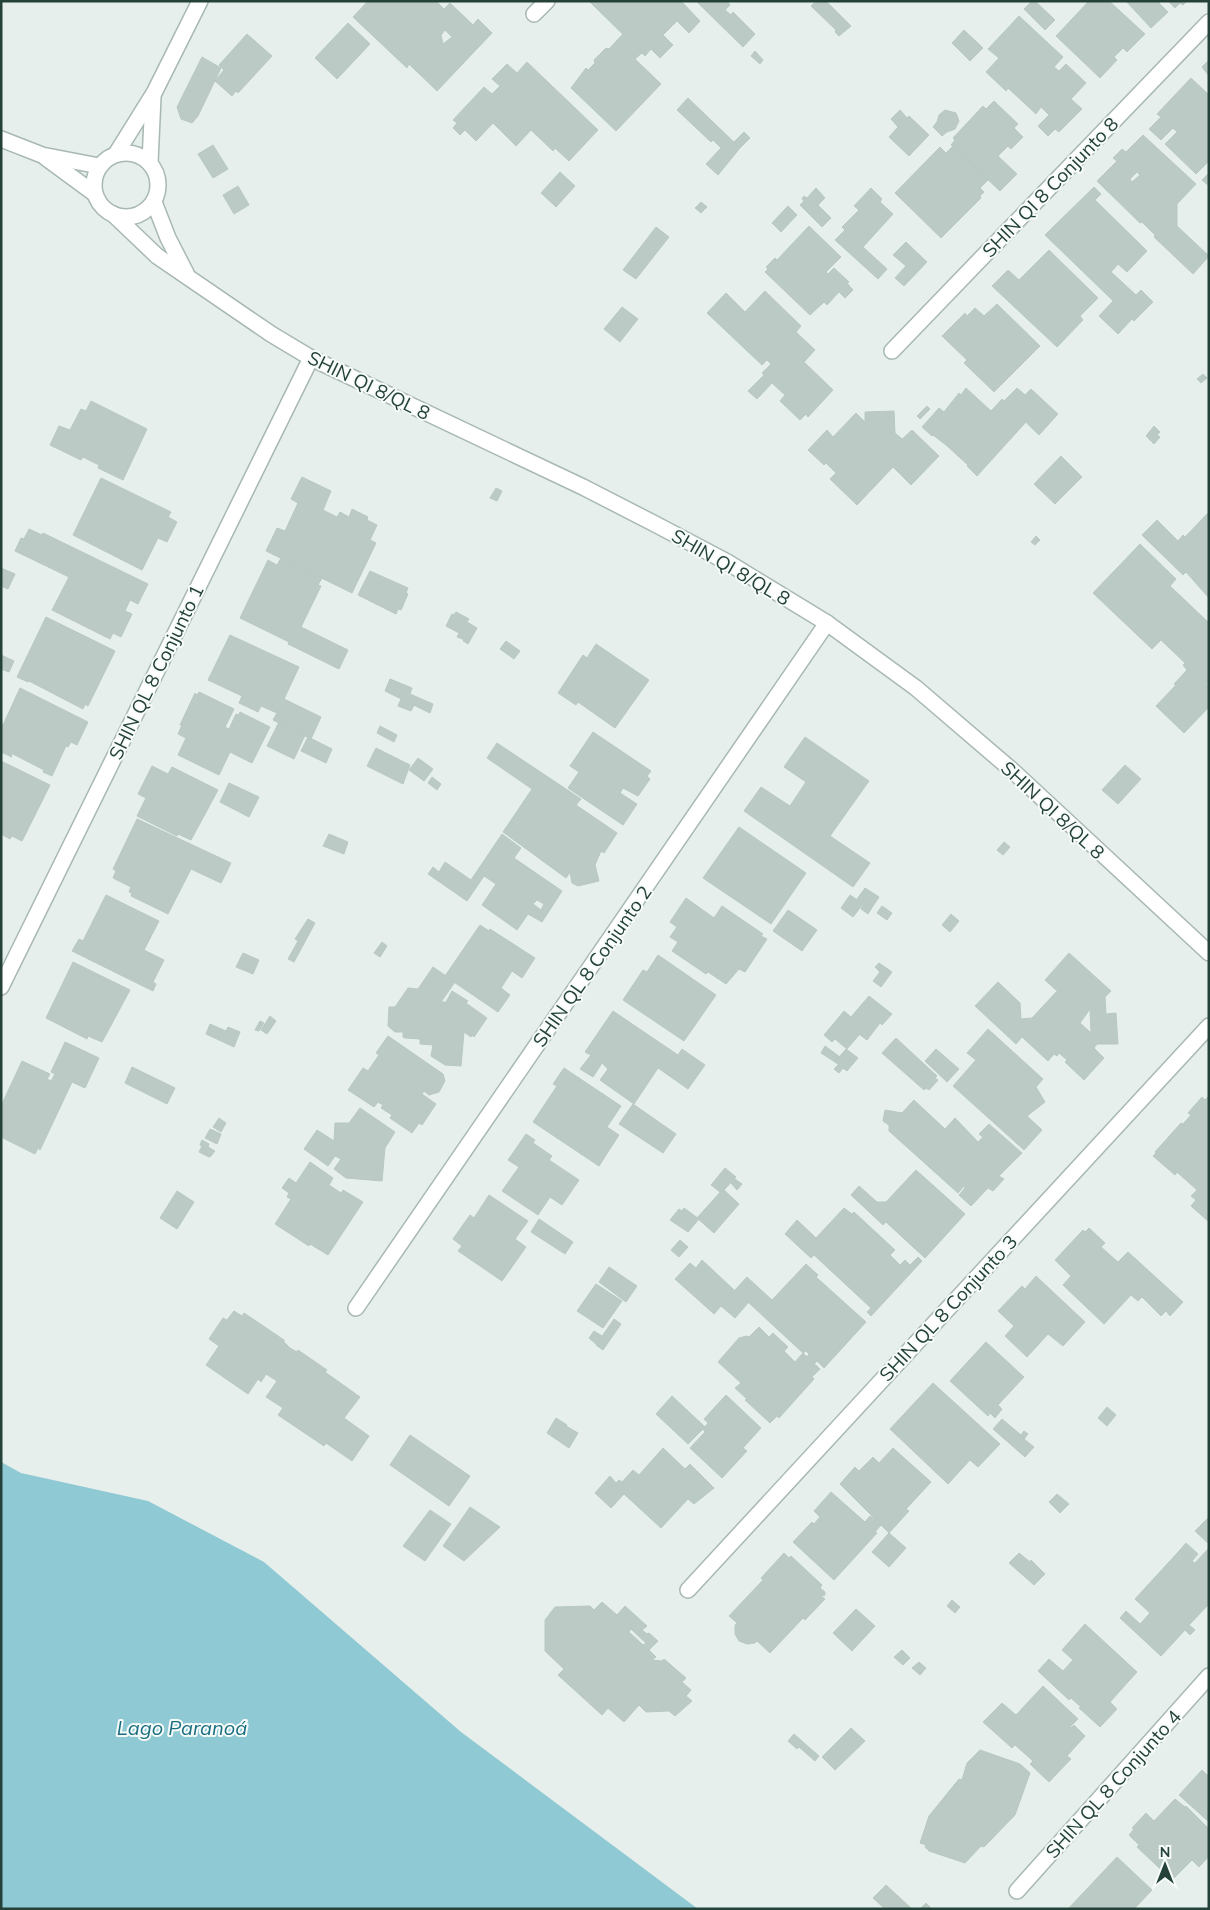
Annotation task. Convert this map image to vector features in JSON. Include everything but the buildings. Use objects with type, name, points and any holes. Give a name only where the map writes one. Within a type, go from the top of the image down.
[{"type":"street","points":[[116,154],[154,94],[200,1]]},
{"type":"street","points":[[534,14],[546,1]]},
{"type":"street","name":"SHIN QI 8 Conjunto 8","points":[[892,351],[1209,22]]},
{"type":"street","points":[[150,162],[154,94]]},
{"type":"street","points":[[1,139],[42,155],[99,166]]},
{"type":"street","points":[[42,155],[95,194],[102,206],[113,214],[128,217],[143,213],[154,202],[159,188],[157,174],[150,162],[134,153],[116,154],[99,166],[94,180],[95,194]]},
{"type":"street","name":"SHIN QI 8/QL 8","points":[[154,202],[171,244],[188,277]]},
{"type":"street","name":"SHIN QI 8/QL 8","points":[[113,214],[157,256],[271,334],[311,358],[583,487],[727,562],[828,623],[916,688],[1006,766],[1209,953]]},
{"type":"street","name":"SHIN QL 8 Conjunto 1","points":[[1,987],[311,358]]},
{"type":"street","name":"SHIN QL 8 Conjunto 2","points":[[356,1308],[828,623]]},
{"type":"street","name":"SHIN QL 8 Conjunto 3","points":[[688,1590],[1209,1026]]},
{"type":"street","name":"SHIN QL 8 Conjunto 4","points":[[1017,1891],[1209,1676]]},
{"type":"water","name":"Lago Paranoá","points":[[1,1462],[21,1473],[148,1501],[264,1562],[461,1732],[698,1909],[1,1909]]}]
